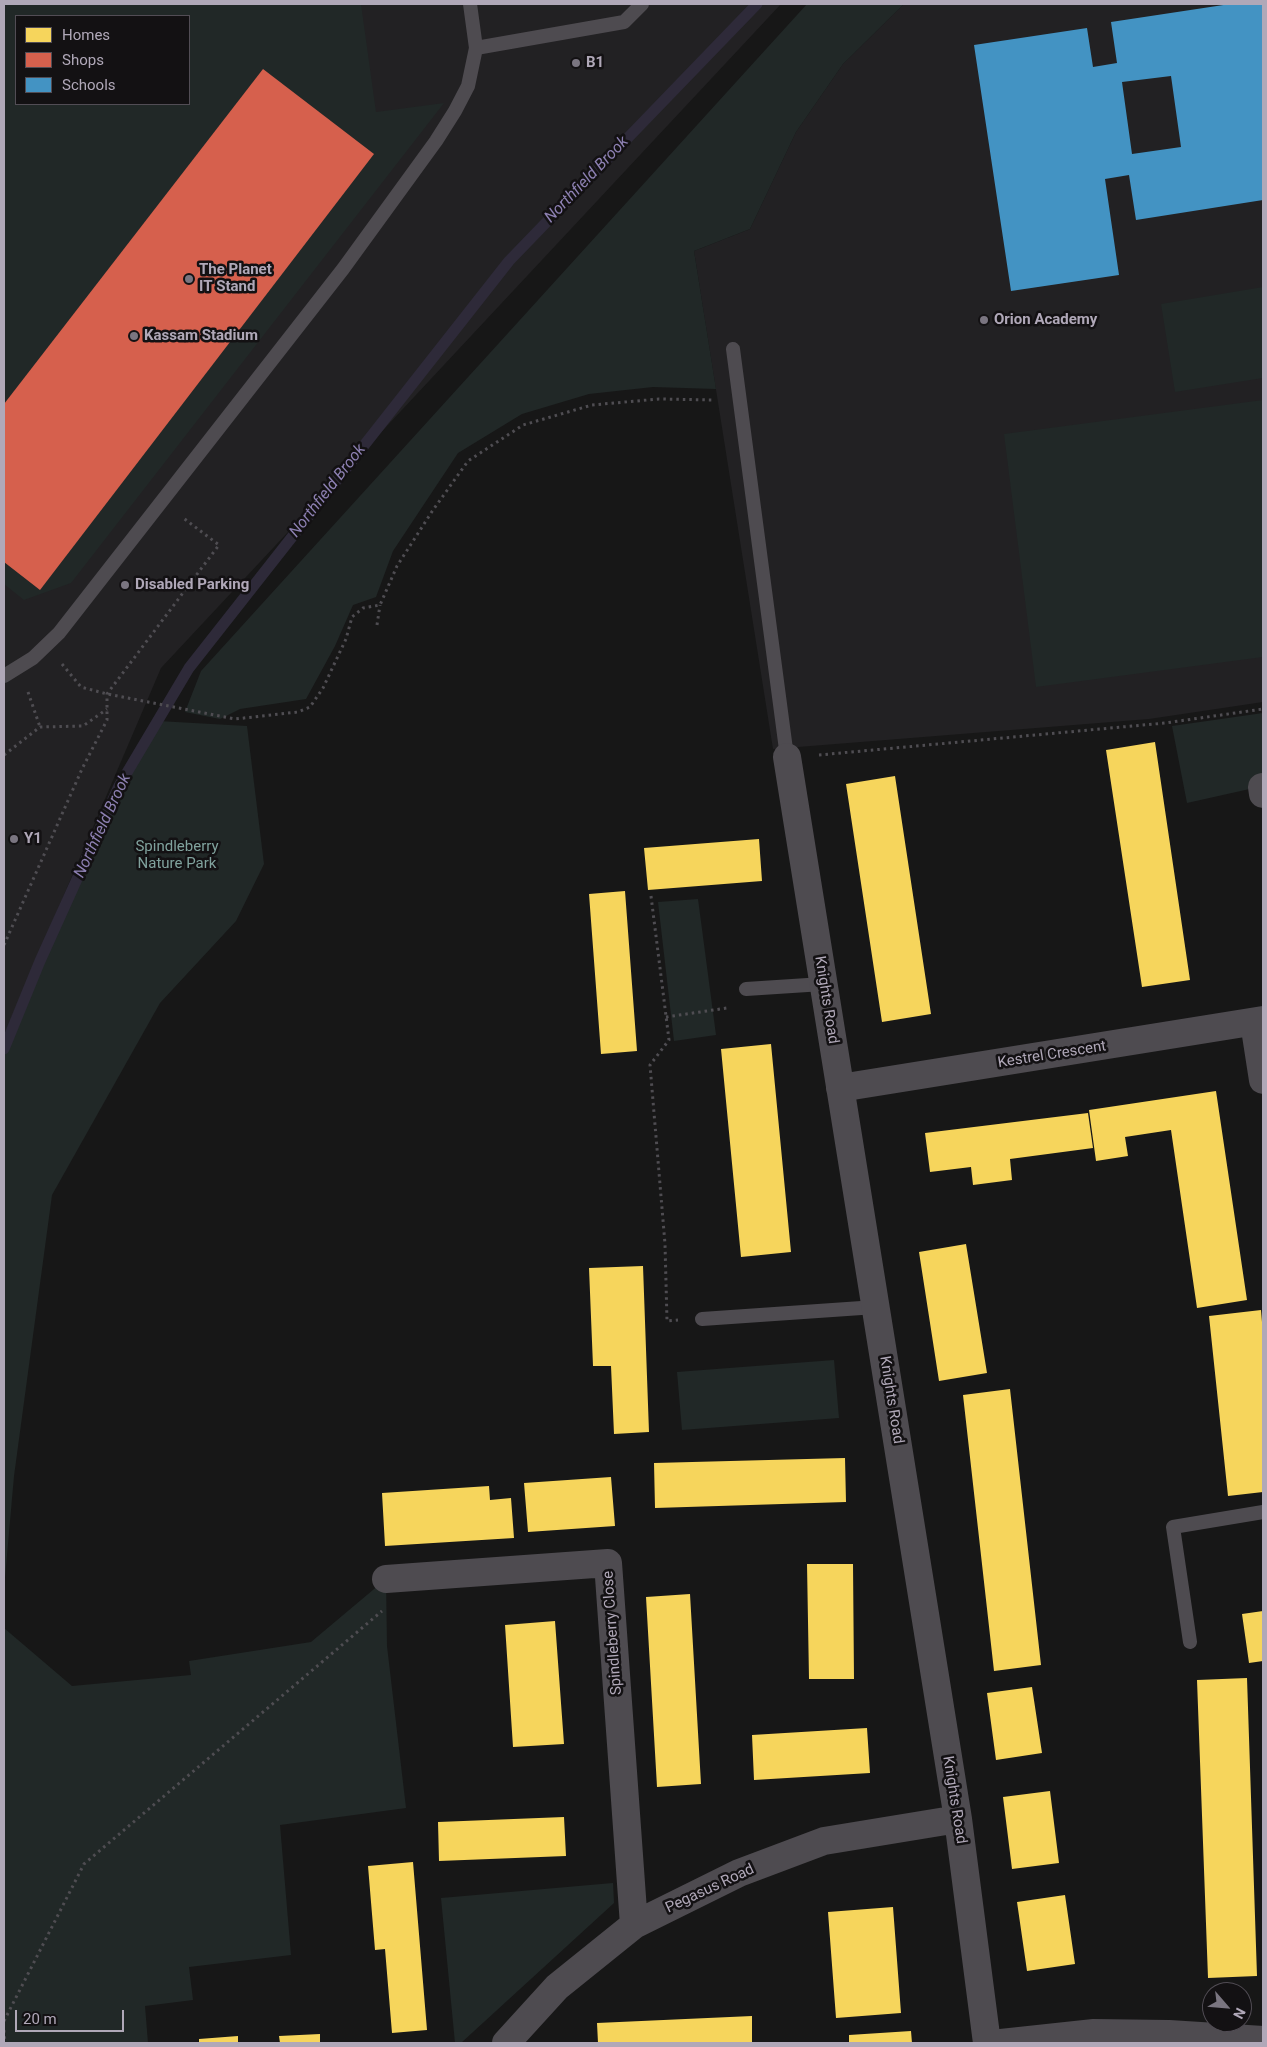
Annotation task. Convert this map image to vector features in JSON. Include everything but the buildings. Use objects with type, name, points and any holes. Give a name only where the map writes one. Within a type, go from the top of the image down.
[{"type":"street","name":"Knights Road","points":[[787,757],[958,1819],[987,2043]]},
{"type":"street","name":"Kestrel Crescent","points":[[840,1088],[1259,1021]]},
{"type":"street","points":[[1259,1021],[1263,1080]]},
{"type":"street","name":"Spindleberry Close","points":[[386,1579],[608,1563],[634,1925]]},
{"type":"street","name":"Pegasus Road","points":[[506,2043],[557,1986],[634,1925],[739,1873],[824,1840],[958,1819]]},
{"type":"street","points":[[1001,2043],[1094,2033],[1169,2034],[1263,2040]]},
{"type":"lane","points":[[4,676],[46,648],[59,633],[343,269],[436,142],[468,86],[476,48],[470,4]]},
{"type":"lane","points":[[476,48],[624,22],[642,4]]},
{"type":"lane","points":[[733,349],[787,757]]},
{"type":"lane","points":[[746,989],[823,984]]},
{"type":"lane","points":[[702,1319],[876,1307]]},
{"type":"lane","points":[[1190,1642],[1173,1527],[1263,1512]]},
{"type":"path","points":[[378,625],[380,606],[397,566],[432,510],[468,461],[523,425],[592,405],[659,399],[740,398]]},
{"type":"path","points":[[4,945],[82,769],[107,720],[108,694],[219,545],[161,501]]},
{"type":"path","points":[[61,662],[80,687],[108,694],[235,719],[298,712],[310,707],[323,688],[346,639],[352,616],[363,608],[380,606]]},
{"type":"path","points":[[20,667],[40,727]]},
{"type":"path","points":[[4,755],[40,727],[83,726],[108,709]]},
{"type":"path","points":[[787,757],[1155,724],[1263,709]]},
{"type":"path","points":[[651,896],[669,1040],[650,1065],[665,1244],[667,1321],[702,1319]]},
{"type":"path","points":[[666,1017],[737,1006],[746,989]]},
{"type":"path","points":[[4,2021],[84,1864],[384,1608]]},
{"type":"path","points":[[4,2030],[5,2043]]},
{"type":"shaded area","points":[[4,4],[781,4],[161,668],[4,1035]]},
{"type":"shaded area","name":"Orion Academy","points":[[904,4],[1263,4],[1263,702],[1149,719],[773,749],[694,251],[750,229],[796,132],[843,64]]},
{"type":"green space","name":"Kassam Stadium","points":[[4,4],[361,4],[376,112],[444,103],[71,583],[24,600],[4,584]]},
{"type":"green space","points":[[807,4],[904,4],[843,64],[796,132],[750,229],[694,251],[716,389],[653,387],[589,394],[522,414],[458,453],[393,551],[376,597],[353,605],[335,646],[306,699],[240,709],[220,719],[185,712],[201,671]]},
{"type":"green space","points":[[1263,287],[1263,378],[1175,392],[1161,304]]},
{"type":"green space","points":[[1263,400],[1263,657],[1036,687],[1004,434]]},
{"type":"green space","points":[[1263,713],[1263,786],[1187,803],[1172,726]]},
{"type":"green space","name":"Spindleberry Nature Park","points":[[158,721],[247,726],[264,864],[236,921],[160,1003],[52,1195],[14,1476],[4,1589],[4,1049],[40,961],[119,786]]},
{"type":"green space","points":[[698,899],[716,1035],[674,1041],[658,902]]},
{"type":"green space","points":[[834,1360],[839,1418],[682,1430],[677,1372]]},
{"type":"green space","points":[[386,1579],[387,1646],[406,1808],[280,1825],[291,1955],[189,1967],[193,2000],[145,2006],[148,2043],[4,2043],[4,1628],[72,1686],[191,1675],[189,1661],[311,1642]]},
{"type":"green space","points":[[613,1883],[614,1903],[461,2043],[455,2043],[441,1898]]},
{"type":"waterway","name":"Northfield Brook","points":[[4,1049],[40,961],[119,786],[189,668],[509,261],[757,4]]},
{"type":"place","name":"B1","points":[[576,63]]},
{"type":"place","name":"The Planet IT Stand","points":[[189,279]]},
{"type":"place","name":"Orion Academy","points":[[984,320]]},
{"type":"place","name":"Kassam Stadium","points":[[134,336]]},
{"type":"place","name":"Disabled Parking","points":[[125,585]]},
{"type":"place","name":"Y1","points":[[14,839]]}]
